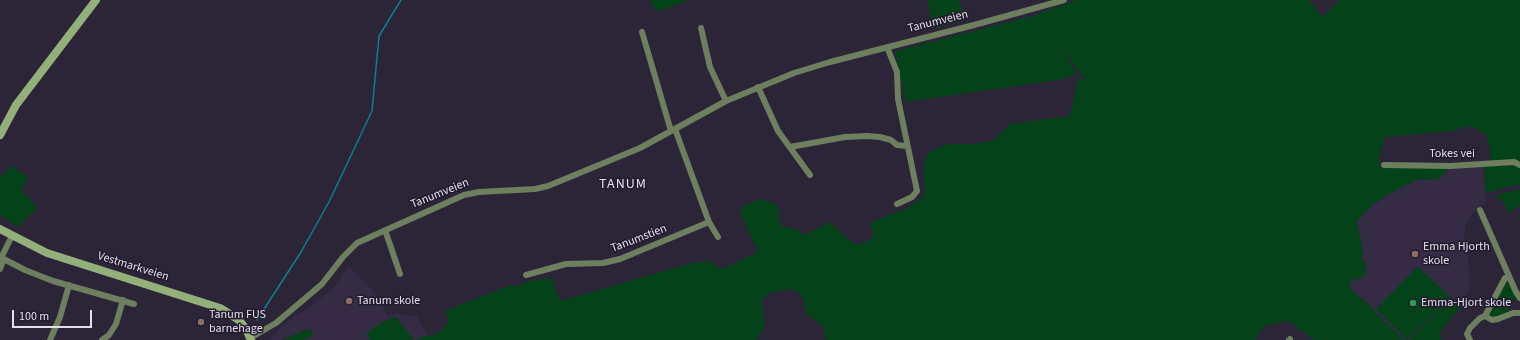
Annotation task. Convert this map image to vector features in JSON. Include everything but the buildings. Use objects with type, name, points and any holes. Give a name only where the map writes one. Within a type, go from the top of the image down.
[{"type":"main road","points":[[0,135],[16,105],[96,0]]},
{"type":"main road","name":"Vestmarkveien","points":[[0,229],[47,253],[220,308],[239,320],[250,339]]},
{"type":"street","name":"Tanumveien","points":[[250,339],[276,323],[322,284],[351,248],[367,238],[468,194],[535,189],[548,186],[640,148],[726,101],[758,87],[818,66],[1064,0]]},
{"type":"street","points":[[701,28],[710,67],[726,101]]},
{"type":"street","points":[[642,32],[673,130],[710,222],[718,237]]},
{"type":"street","points":[[886,47],[897,72],[898,99],[916,191],[912,197],[896,204]]},
{"type":"street","points":[[758,87],[778,131],[810,175]]},
{"type":"street","points":[[790,147],[845,137],[867,136],[880,137],[891,140],[897,145],[906,146]]},
{"type":"street","name":"Tokes vei","points":[[1384,164],[1450,166],[1514,162],[1520,165]]},
{"type":"street","points":[[1480,210],[1509,277],[1520,298]]},
{"type":"street","name":"Tanumstien","points":[[526,275],[566,264],[603,263],[620,259],[710,222]]},
{"type":"street","points":[[385,230],[400,274]]},
{"type":"street","points":[[0,269],[1,258],[12,236]]},
{"type":"street","points":[[1,258],[35,275],[134,304]]},
{"type":"street","points":[[1470,340],[1467,334],[1470,328],[1485,316],[1505,278],[1509,277]]},
{"type":"street","points":[[50,340],[60,317],[69,285]]},
{"type":"street","points":[[102,340],[108,335],[116,324],[123,300]]},
{"type":"street","points":[[1485,316],[1492,320],[1513,313],[1520,313]]},
{"type":"shaded area","name":"Emma Hjorth skole","points":[[1483,167],[1487,201],[1471,215],[1466,224],[1464,234],[1470,272],[1470,285],[1468,292],[1459,304],[1451,297],[1409,340],[1404,340],[1375,312],[1372,307],[1353,292],[1350,287],[1351,281],[1366,265],[1362,257],[1363,252],[1357,222],[1370,207],[1385,196],[1416,180],[1438,179],[1446,172],[1447,168]]},
{"type":"shaded area","name":"Tanum skole","points":[[349,266],[374,292],[388,316],[396,313],[417,317],[428,335],[416,340],[302,340],[304,339],[308,329],[282,340],[268,340],[294,316],[305,311],[332,289]]},
{"type":"green space","points":[[650,0],[690,0],[656,12]]},
{"type":"green space","points":[[928,0],[959,0],[964,19],[932,29]]},
{"type":"green space","points":[[1077,0],[1309,0],[1323,17],[1339,0],[1520,0],[1520,162],[1491,163],[1489,143],[1486,135],[1476,128],[1467,126],[1453,131],[1385,137],[1379,159],[1380,167],[1447,168],[1446,172],[1438,179],[1416,180],[1385,196],[1370,207],[1357,222],[1363,252],[1362,257],[1366,265],[1366,274],[1361,278],[1351,281],[1350,287],[1353,292],[1372,307],[1375,312],[1404,340],[1314,340],[1288,321],[1264,326],[1255,340],[826,340],[823,327],[807,314],[802,295],[791,289],[773,292],[763,298],[762,301],[765,327],[756,340],[416,340],[424,336],[434,335],[442,330],[450,320],[445,313],[447,310],[511,285],[517,286],[528,281],[552,278],[560,301],[692,263],[711,261],[719,269],[722,269],[758,252],[740,212],[745,205],[761,199],[774,203],[779,210],[779,220],[783,227],[797,229],[804,235],[830,222],[854,244],[864,243],[873,238],[870,224],[876,220],[907,208],[924,197],[924,168],[926,157],[929,152],[948,144],[974,144],[993,141],[1010,124],[1069,116],[1078,78],[1085,80],[1063,48],[1076,74],[1065,79],[906,102],[895,51],[1040,14],[1039,13]]},
{"type":"green space","points":[[1515,165],[1520,167],[1520,184],[1485,193],[1485,175],[1483,167]]},
{"type":"green space","points":[[12,166],[28,177],[21,190],[37,208],[18,227],[0,215],[0,177]]},
{"type":"green space","points":[[1520,189],[1520,206],[1508,212],[1520,238],[1502,200],[1496,197],[1497,195]]},
{"type":"green space","name":"Emma-Hjort skole","points":[[1418,266],[1450,297],[1407,340],[1376,309]]},
{"type":"green space","points":[[1510,283],[1515,295],[1514,300],[1505,315],[1495,318],[1490,317],[1488,314],[1505,284]]},
{"type":"green space","points":[[1451,297],[1462,306],[1442,329],[1440,334],[1441,340],[1409,340]]},
{"type":"green space","points":[[396,317],[414,340],[370,340],[366,334],[380,323]]},
{"type":"green space","points":[[308,329],[314,333],[311,337],[302,340],[282,340]]},
{"type":"waterway","points":[[257,320],[301,252],[329,202],[372,111],[379,36],[401,0]]},
{"type":"place","name":"Emma Hjorth skole","points":[[1415,254]]},
{"type":"place","name":"Tanum skole","points":[[349,301]]},
{"type":"place","name":"Emma-Hjort skole","points":[[1413,303]]},
{"type":"place","name":"Tanum FUS barnehage","points":[[201,322]]},
{"type":"district","name":"TANUM","points":[[623,185]]}]
